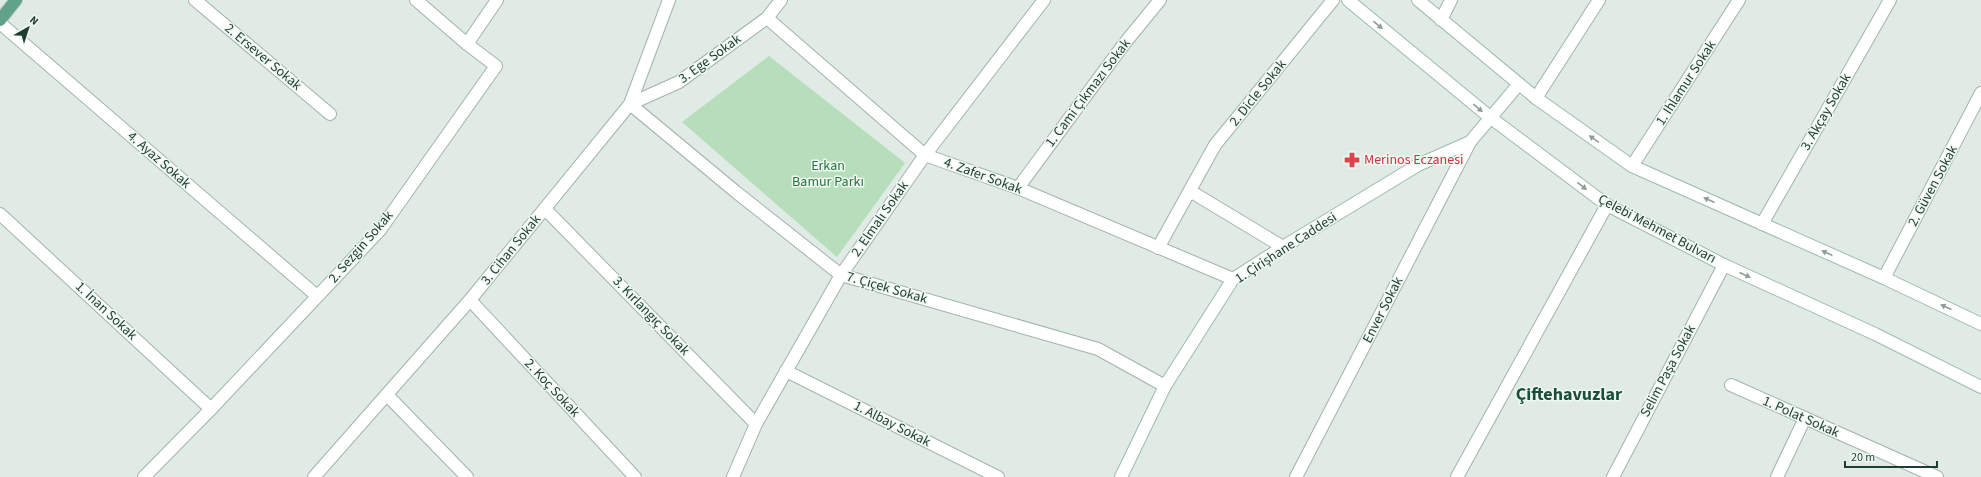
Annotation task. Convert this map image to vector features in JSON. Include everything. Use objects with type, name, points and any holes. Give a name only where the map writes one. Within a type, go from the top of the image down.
[{"type":"main road","points":[[0,21],[16,0]]},
{"type":"street","name":"2. Ersever Sokak","points":[[195,0],[330,114]]},
{"type":"street","points":[[416,0],[468,44],[497,0]]},
{"type":"street","name":"3. Cihan Sokak","points":[[314,477],[470,300],[630,104],[669,0]]},
{"type":"street","name":"3. Ege Sokak","points":[[630,104],[679,82],[767,18],[781,0]]},
{"type":"street","name":"2. Elmalı Sokak","points":[[733,477],[756,424],[841,275],[925,155],[1044,0]]},
{"type":"street","name":"1. Cami Çıkmazı Sokak","points":[[1018,188],[1124,44],[1160,0]]},
{"type":"street","name":"2. Dicle Sokak","points":[[1158,248],[1215,145],[1333,0]]},
{"type":"street","name":"Çelebi Mehmet Bulvarı","points":[[1348,0],[1491,118],[1607,204],[1724,265],[1875,334],[1981,387]]},
{"type":"street","points":[[1418,0],[1440,20],[1536,98],[1632,166],[1884,278],[1981,324]]},
{"type":"street","points":[[1440,20],[1451,0]]},
{"type":"street","points":[[1536,98],[1599,0]]},
{"type":"street","name":"1. Ihlamur Sokak","points":[[1632,166],[1739,0]]},
{"type":"street","name":"3. Akçay Sokak","points":[[1762,224],[1890,0]]},
{"type":"street","name":"4. Zafer Sokak","points":[[767,18],[925,155],[1018,188],[1233,280]]},
{"type":"street","name":"4. Ayaz Sokak","points":[[0,21],[318,296]]},
{"type":"street","name":"2. Sezgin Sokak","points":[[144,477],[211,409],[380,230],[496,66],[468,44]]},
{"type":"street","name":"1. Çirişhane Caddesi","points":[[1121,477],[1165,386],[1233,280],[1283,247],[1418,165],[1470,142],[1519,84]]},
{"type":"street","name":"2. Güven Sokak","points":[[1884,278],[1981,93]]},
{"type":"street","name":"7. Çiçek Sokak","points":[[630,104],[736,192],[841,275],[1098,349],[1165,386]]},
{"type":"street","name":"Enver Sokak","points":[[1296,477],[1470,142]]},
{"type":"street","points":[[1190,191],[1283,247]]},
{"type":"street","points":[[1457,477],[1607,204]]},
{"type":"street","name":"3. Kırlangıç Sokak","points":[[545,209],[756,424]]},
{"type":"street","name":"1. İnan Sokak","points":[[0,214],[211,409]]},
{"type":"street","name":"Selim Paşa Sokak","points":[[1613,477],[1724,265]]},
{"type":"street","name":"2. Koç Sokak","points":[[470,300],[635,477]]},
{"type":"street","name":"1. Albay Sokak","points":[[786,371],[998,477]]},
{"type":"street","name":"1. Polat Sokak","points":[[1731,385],[1937,477]]},
{"type":"street","points":[[387,395],[467,477]]},
{"type":"street","points":[[1777,477],[1805,418]]},
{"type":"green space","name":"Erkan Bamur Parkı","points":[[769,56],[905,163],[837,257],[682,122]]},
{"type":"place","name":"Merinos Eczanesi","points":[[1352,160]]},
{"type":"district","name":"Çiftehavuzlar","points":[[1569,394]]}]
